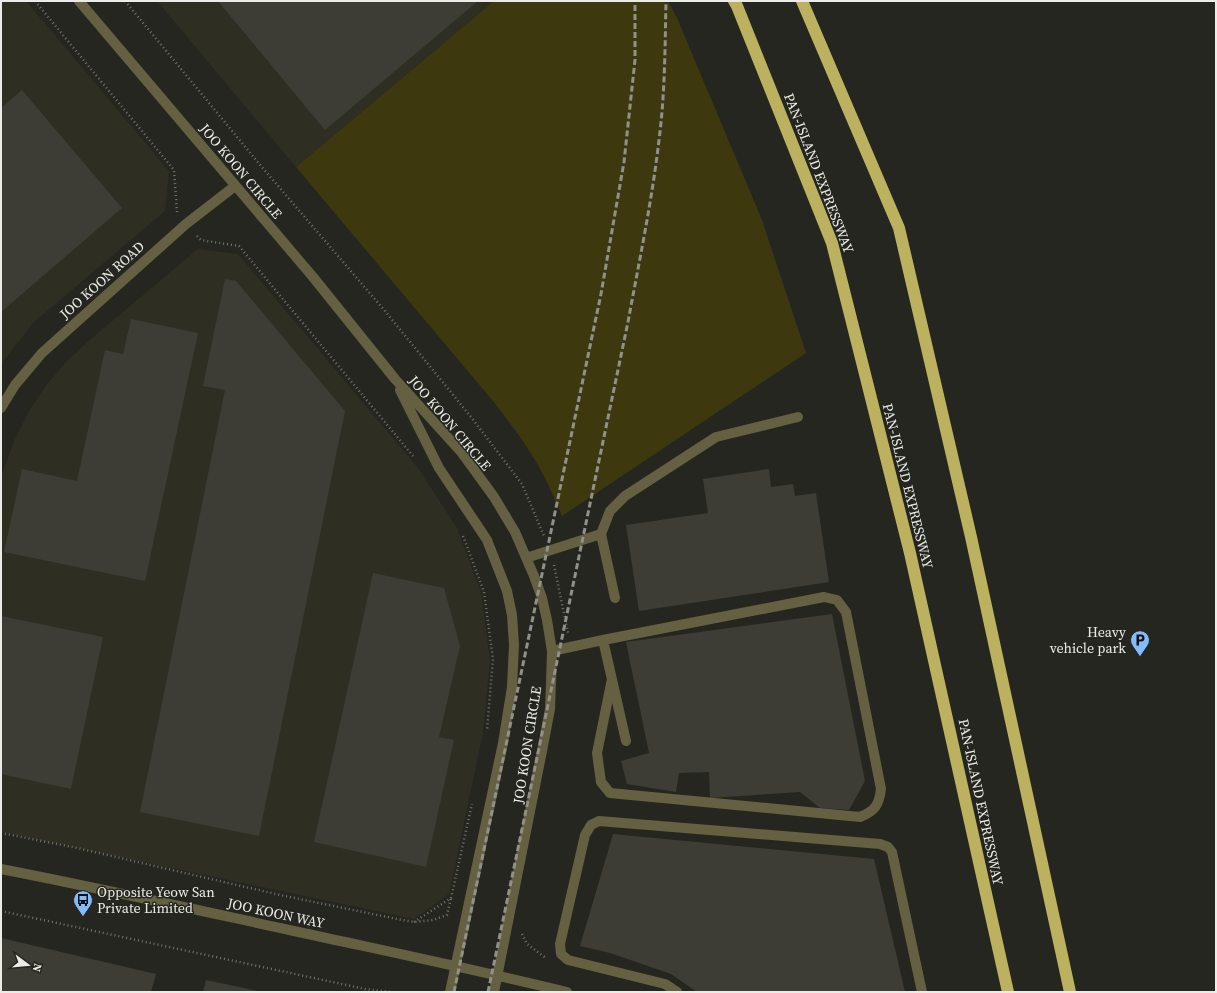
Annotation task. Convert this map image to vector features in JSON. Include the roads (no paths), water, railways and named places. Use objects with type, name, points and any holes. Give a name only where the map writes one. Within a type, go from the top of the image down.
[{"type":"highway","name":"PAN-ISLAND EXPRESSWAY","points":[[734,1],[832,243],[910,553],[1008,992]]},
{"type":"highway","points":[[802,1],[899,228],[971,537],[1070,992]]},
{"type":"street","name":"JOO KOON CIRCLE","points":[[79,1],[313,277],[395,379],[462,453],[494,497],[515,532],[534,576],[542,598],[552,651],[550,709],[494,992]]},
{"type":"street","name":"JOO KOON ROAD","points":[[1,408],[15,385],[42,353],[186,224],[235,186]]},
{"type":"street","name":"JOO KOON CIRCLE","points":[[395,379],[439,468],[487,540],[507,591],[512,616],[514,645],[512,687],[503,744],[450,992]]},
{"type":"street","points":[[615,598],[600,534],[610,511],[625,496],[716,437],[798,416]]},
{"type":"street","points":[[526,558],[600,534]]},
{"type":"street","points":[[552,651],[824,597],[837,600],[846,612],[881,789],[880,800],[871,812],[860,817],[610,793],[601,782],[597,752],[612,678]]},
{"type":"street","points":[[603,640],[626,740]]},
{"type":"street","points":[[676,992],[665,984],[568,960],[561,954],[560,944],[585,835],[591,825],[598,821],[880,844],[888,848],[892,852],[922,992]]},
{"type":"street","name":"JOO KOON WAY","points":[[1,869],[78,884],[498,975],[568,992]]},
{"type":"railway","points":[[454,992],[601,294],[624,162],[635,60],[635,1]]},
{"type":"railway","points":[[488,992],[628,322],[645,231],[653,186],[661,123],[666,1]]},
{"type":"place","name":"Heavy vehicle park","points":[[1140,657]]},
{"type":"place","name":"Opposite Yeow San Private Limited","points":[[83,917]]}]
